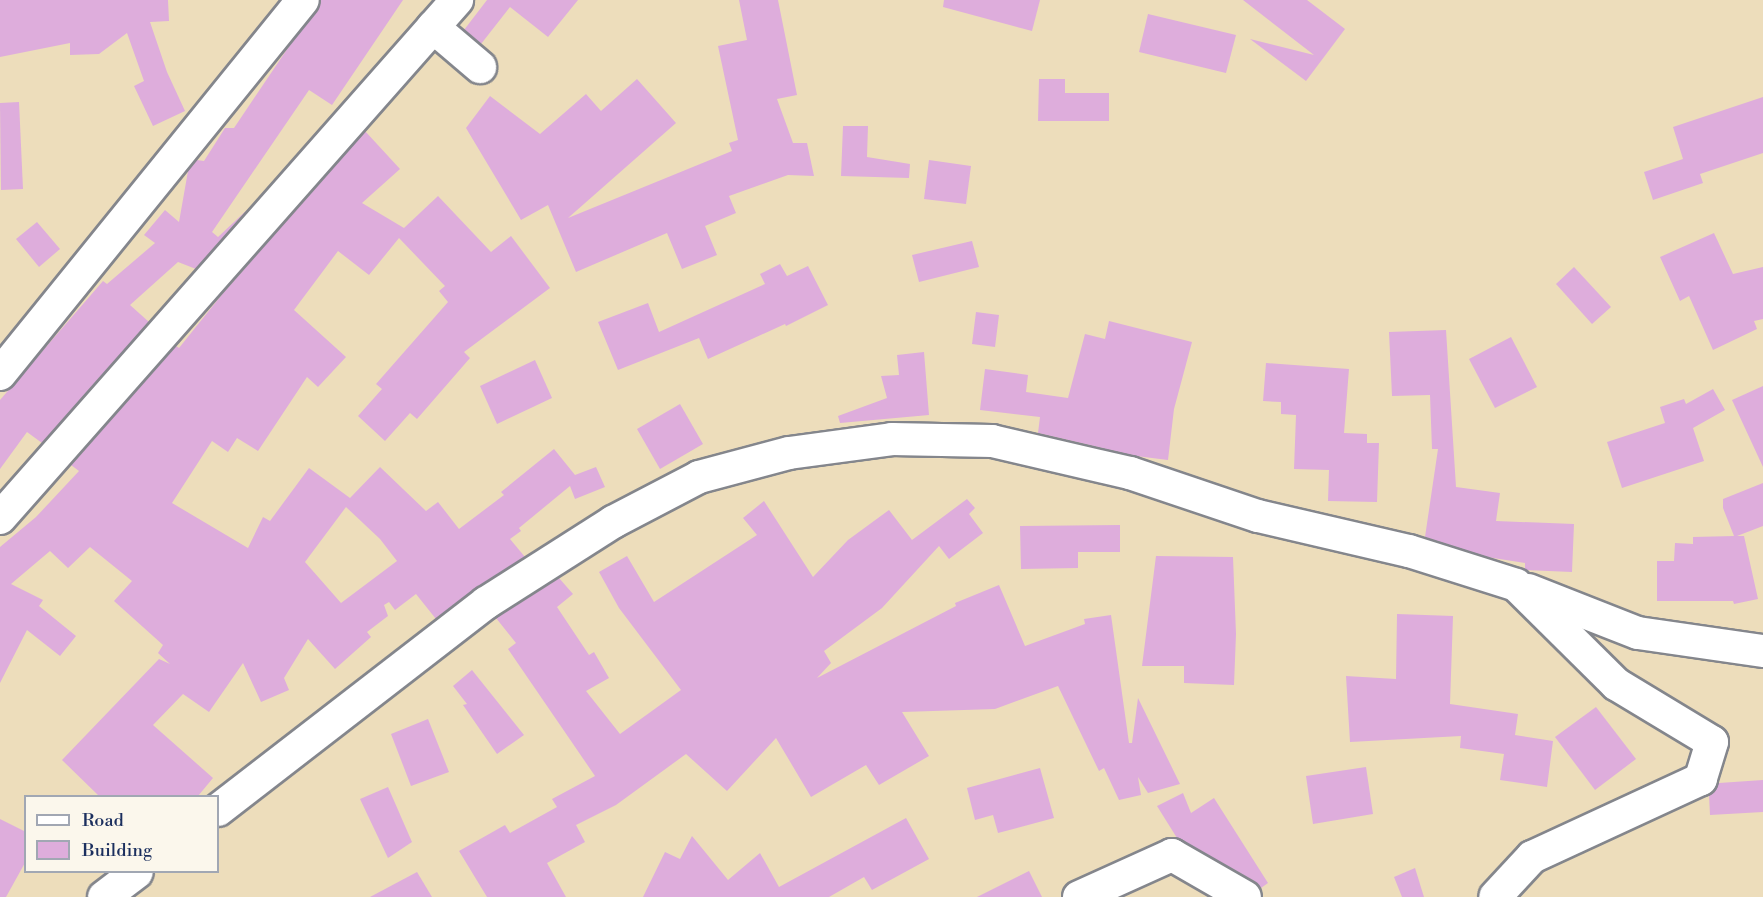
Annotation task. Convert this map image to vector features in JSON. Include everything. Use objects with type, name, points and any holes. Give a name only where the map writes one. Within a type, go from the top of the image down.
[{"type":"street","points":[[0,374],[303,0]]},
{"type":"street","points":[[0,518],[456,0]]},
{"type":"street","points":[[433,27],[480,67]]},
{"type":"street","points":[[219,809],[486,603],[613,522],[699,477],[789,453],[892,439],[992,441],[1130,473],[1258,516],[1409,550],[1516,585],[1638,633],[1763,651]]},
{"type":"street","points":[[1495,897],[1532,857],[1701,779],[1712,742],[1616,684],[1516,585]]},
{"type":"street","points":[[1078,897],[1172,855],[1245,897]]},
{"type":"street","points":[[104,897],[136,873]]},
{"type":"building","points":[[0,0],[168,0],[169,21],[150,22],[167,72],[185,111],[153,126],[134,86],[144,81],[127,33],[99,54],[70,55],[70,43],[0,57]]},
{"type":"building","points":[[321,0],[403,0],[332,105],[309,90],[212,232],[218,237],[249,208],[196,269],[178,262],[130,305],[149,322],[42,443],[27,432],[0,469],[0,400],[103,281],[107,284],[155,243],[144,235],[165,210],[179,222],[188,171],[197,160],[204,161],[225,128],[234,128],[294,39],[317,11]]},
{"type":"building","points":[[487,0],[578,0],[548,37],[510,7],[481,44],[464,30]]},
{"type":"building","points":[[739,0],[778,0],[797,95],[777,99],[793,143],[807,143],[814,176],[788,175],[729,196],[736,213],[705,226],[717,255],[682,269],[667,233],[576,272],[548,205],[521,220],[466,128],[490,96],[540,134],[586,94],[601,111],[637,79],[676,123],[568,218],[732,151],[729,143],[738,140],[718,46],[747,40]]},
{"type":"building","points":[[944,0],[1040,0],[1032,31],[943,7]]},
{"type":"building","points":[[1243,0],[1307,0],[1345,29],[1306,81],[1250,39],[1314,55]]},
{"type":"building","points":[[1148,14],[1236,35],[1226,73],[1139,52]]},
{"type":"building","points":[[1039,79],[1065,79],[1065,93],[1109,93],[1109,121],[1038,121]]},
{"type":"building","points":[[1763,97],[1763,153],[1700,174],[1703,183],[1653,200],[1644,172],[1683,159],[1673,127]]},
{"type":"building","points":[[19,102],[23,189],[1,190],[0,103]]},
{"type":"building","points":[[843,126],[868,126],[867,157],[910,164],[909,178],[841,176]]},
{"type":"building","points":[[365,131],[400,169],[362,203],[404,228],[438,196],[491,252],[511,236],[550,288],[464,352],[470,358],[417,419],[410,413],[385,441],[358,416],[382,389],[376,384],[448,302],[439,291],[445,286],[399,238],[369,275],[338,251],[294,310],[346,357],[318,387],[307,377],[258,451],[237,438],[228,452],[212,441],[172,503],[248,548],[263,517],[270,521],[309,468],[350,498],[380,467],[426,511],[438,502],[459,529],[504,495],[501,492],[554,449],[575,475],[596,467],[605,487],[575,499],[570,486],[519,528],[521,531],[510,539],[525,557],[476,588],[436,619],[416,594],[395,610],[389,602],[384,605],[388,616],[367,632],[371,637],[335,669],[308,639],[284,678],[289,690],[261,702],[243,663],[209,712],[183,694],[153,725],[213,778],[199,795],[98,795],[62,760],[159,659],[170,664],[158,653],[163,645],[114,601],[132,581],[90,547],[68,568],[50,551],[11,584],[43,600],[39,606],[76,636],[60,656],[27,630],[0,683],[0,547],[36,517],[79,471],[71,465],[176,346],[179,348],[224,292]],"holes":[[[346,507],[380,539],[397,561],[341,603],[305,562]]]},
{"type":"building","points":[[929,160],[971,166],[966,204],[924,199]]},
{"type":"building","points":[[37,222],[60,249],[39,267],[16,239]]},
{"type":"building","points":[[1714,233],[1733,274],[1763,267],[1763,319],[1754,321],[1757,329],[1713,350],[1689,296],[1680,301],[1660,257]]},
{"type":"building","points":[[972,241],[979,267],[919,282],[912,255]]},
{"type":"building","points":[[780,264],[787,276],[808,266],[828,305],[786,326],[785,324],[708,359],[699,338],[618,370],[598,322],[648,303],[659,332],[765,284],[760,274]]},
{"type":"building","points":[[1574,267],[1611,307],[1592,324],[1556,284]]},
{"type":"building","points":[[976,312],[999,315],[995,347],[972,344]]},
{"type":"building","points":[[1109,321],[1192,342],[1174,409],[1168,460],[1136,456],[1038,433],[1040,417],[980,410],[985,369],[1028,375],[1026,392],[1068,398],[1085,334],[1105,339]]},
{"type":"building","points":[[1446,330],[1456,487],[1500,493],[1496,521],[1574,524],[1572,572],[1525,570],[1525,563],[1487,557],[1425,537],[1438,449],[1432,449],[1430,395],[1392,396],[1389,332]]},
{"type":"building","points":[[1511,337],[1537,387],[1495,408],[1469,359]]},
{"type":"building","points":[[924,352],[929,415],[840,423],[838,416],[887,398],[881,376],[899,375],[897,355]]},
{"type":"building","points":[[535,360],[552,398],[497,424],[480,386]]},
{"type":"building","points":[[1266,363],[1349,369],[1344,433],[1367,434],[1367,443],[1379,443],[1377,502],[1328,501],[1329,470],[1294,469],[1296,415],[1281,414],[1281,402],[1263,401]]},
{"type":"building","points":[[1763,386],[1763,467],[1732,400]]},
{"type":"building","points":[[1713,389],[1725,410],[1693,428],[1704,461],[1622,488],[1607,442],[1665,423],[1660,407],[1684,399],[1686,404]]},
{"type":"building","points":[[680,404],[703,444],[660,469],[637,429]]},
{"type":"building","points":[[1763,483],[1763,526],[1737,536],[1744,536],[1758,599],[1734,604],[1733,601],[1657,601],[1657,561],[1674,561],[1675,543],[1693,544],[1693,537],[1734,536],[1723,508],[1723,499]]},
{"type":"building","points":[[967,499],[975,508],[969,514],[983,533],[949,559],[939,546],[882,608],[824,651],[831,663],[817,678],[956,606],[955,603],[999,585],[1025,646],[1085,624],[1084,619],[1111,615],[1129,743],[1132,743],[1138,698],[1180,784],[1148,793],[1138,777],[1141,795],[1119,800],[1104,768],[1099,771],[1058,686],[995,709],[902,712],[929,756],[879,785],[866,765],[811,797],[776,738],[727,791],[686,754],[616,805],[576,825],[585,842],[547,863],[566,897],[487,897],[459,851],[505,825],[510,833],[557,807],[552,799],[595,776],[508,649],[516,643],[496,618],[559,578],[573,594],[557,607],[589,655],[594,652],[609,678],[586,691],[620,734],[681,690],[619,608],[599,572],[627,556],[654,602],[757,535],[743,518],[764,501],[813,577],[848,540],[889,510],[912,540]]},
{"type":"building","points":[[1120,525],[1120,552],[1078,552],[1078,568],[1021,569],[1020,526]]},
{"type":"building","points":[[1156,556],[1233,557],[1236,634],[1234,685],[1184,683],[1184,666],[1142,666]]},
{"type":"building","points":[[1397,614],[1453,616],[1450,704],[1518,714],[1515,735],[1553,741],[1547,787],[1500,780],[1504,754],[1460,748],[1461,736],[1350,742],[1346,676],[1396,679]]},
{"type":"building","points":[[472,670],[524,735],[497,754],[463,705],[467,704],[453,686]]},
{"type":"building","points":[[1596,707],[1636,759],[1595,790],[1555,737]]},
{"type":"building","points":[[428,719],[449,772],[411,786],[391,734]]},
{"type":"building","points":[[1366,767],[1373,814],[1313,824],[1306,776]]},
{"type":"building","points":[[1040,768],[1054,818],[998,833],[993,815],[975,820],[967,788]]},
{"type":"building","points":[[1763,780],[1763,812],[1710,815],[1709,795],[1719,783]]},
{"type":"building","points":[[388,787],[412,842],[388,858],[360,799]]},
{"type":"building","points":[[1183,793],[1191,813],[1214,798],[1268,883],[1261,888],[1254,881],[1177,838],[1157,806]]},
{"type":"building","points":[[906,818],[929,859],[872,890],[864,877],[829,897],[643,897],[665,852],[680,859],[692,836],[728,880],[760,853],[779,887]]},
{"type":"building","points":[[0,819],[24,831],[24,865],[6,897],[0,897]]},
{"type":"building","points":[[1415,868],[1424,897],[1402,897],[1394,877]]},
{"type":"building","points":[[1029,871],[1042,897],[977,897]]},
{"type":"building","points":[[417,872],[432,897],[370,897]]}]
